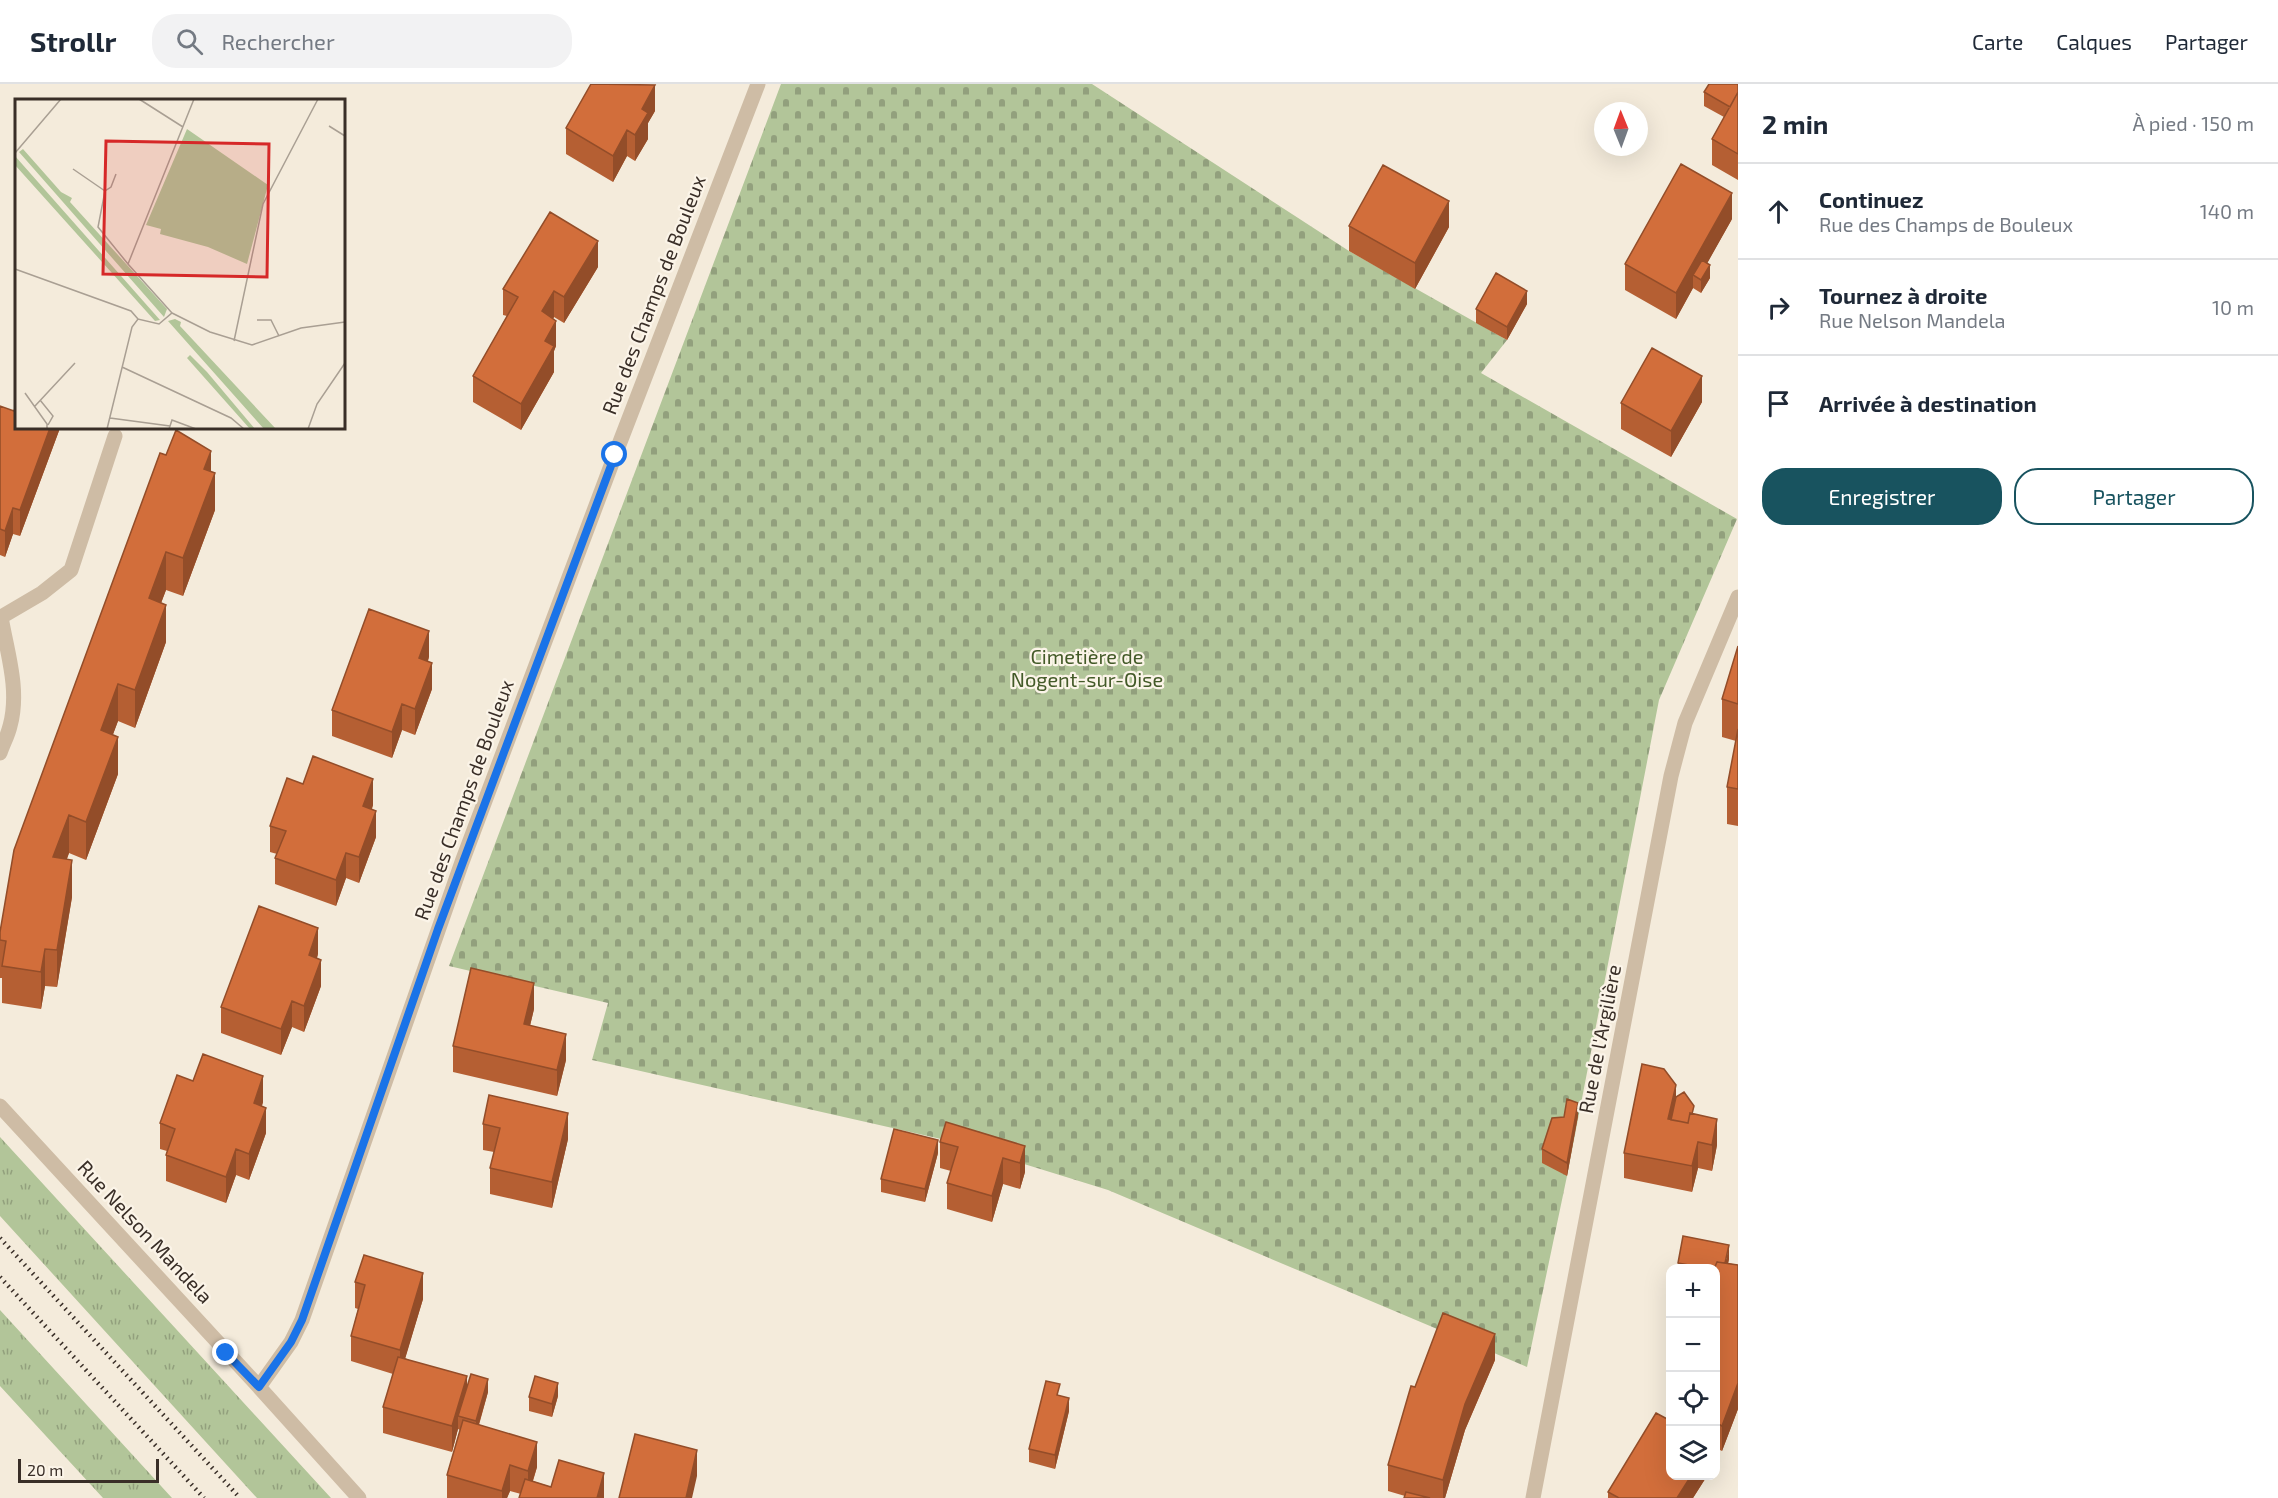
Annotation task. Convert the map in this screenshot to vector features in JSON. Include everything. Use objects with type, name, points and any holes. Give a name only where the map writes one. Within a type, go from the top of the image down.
[{"type":"street","name":"Rue des Champs de Bouleux","points":[[259,1387],[291,1342],[302,1320],[462,862],[758,84]]},
{"type":"street","points":[[0,753],[10,726],[14,704],[13,681],[0,617],[42,593],[71,570],[115,436]]},
{"type":"street","name":"Rue de l'Argilière","points":[[1533,1498],[1671,776],[1685,723],[1738,597]]},
{"type":"street","name":"Rue Nelson Mandela","points":[[0,1106],[259,1387]]},
{"type":"street","points":[[259,1387],[359,1498]]},
{"type":"green space","name":"Cimetière de Nogent-sur-Oise","points":[[781,84],[1092,84],[1349,251],[1507,340],[1481,373],[1737,519],[1659,700],[1567,1176],[1527,1367],[1108,1190],[950,1141],[592,1060],[608,1003],[449,966]]},
{"type":"green space","points":[[0,1137],[331,1498],[257,1498],[0,1216]]},
{"type":"green space","points":[[0,1310],[172,1498],[103,1498],[0,1386]]},
{"type":"building","points":[[591,84],[655,85],[642,109],[648,113],[635,135],[627,130],[613,156],[566,128]]},
{"type":"building","points":[[1709,84],[1738,84],[1738,92],[1730,107],[1704,92]]},
{"type":"building","points":[[1738,92],[1738,154],[1712,139]]},
{"type":"building","points":[[1681,164],[1732,193],[1676,293],[1625,264]]},
{"type":"building","points":[[1383,165],[1449,201],[1415,263],[1349,226]]},
{"type":"building","points":[[550,212],[598,241],[564,297],[554,291],[542,311],[556,321],[545,341],[554,346],[521,404],[473,376],[518,297],[503,289]]},
{"type":"building","points":[[1702,260],[1710,265],[1701,280],[1693,275]]},
{"type":"building","points":[[1496,273],[1527,291],[1507,327],[1476,309]]},
{"type":"building","points":[[1652,348],[1702,376],[1671,431],[1621,403]]},
{"type":"building","points":[[0,406],[14,411],[15,408],[15,429],[50,429],[20,510],[13,508],[5,531],[0,529]]},
{"type":"building","points":[[176,430],[211,451],[204,469],[215,473],[183,558],[166,552],[149,598],[166,605],[135,690],[118,684],[101,730],[118,737],[86,822],[69,815],[53,857],[72,860],[57,950],[45,949],[41,972],[2,966],[6,941],[0,940],[0,932],[14,850],[160,453],[166,455]]},
{"type":"building","points":[[369,609],[429,631],[419,658],[432,663],[415,709],[402,704],[392,732],[332,710]]},
{"type":"building","points":[[1738,646],[1738,704],[1722,699]]},
{"type":"building","points":[[1738,729],[1738,789],[1727,787]]},
{"type":"building","points":[[313,756],[373,779],[363,806],[376,811],[359,857],[346,853],[336,880],[275,858],[286,831],[270,826],[287,778],[303,784]]},
{"type":"building","points":[[259,906],[318,928],[309,955],[321,960],[304,1006],[292,1001],[281,1029],[221,1007]]},
{"type":"building","points":[[471,968],[534,983],[524,1024],[566,1034],[557,1070],[453,1046]]},
{"type":"building","points":[[203,1054],[263,1076],[254,1103],[266,1108],[249,1154],[236,1149],[226,1177],[166,1155],[175,1129],[160,1123],[177,1075],[193,1081]]},
{"type":"building","points":[[1642,1064],[1664,1069],[1676,1085],[1668,1119],[1688,1123],[1690,1113],[1717,1119],[1712,1145],[1698,1142],[1692,1166],[1624,1153]]},
{"type":"building","points":[[1684,1092],[1694,1106],[1688,1123],[1671,1120],[1676,1097]]},
{"type":"building","points":[[489,1095],[568,1113],[552,1182],[490,1168],[500,1128],[483,1124]]},
{"type":"building","points":[[1567,1099],[1578,1103],[1567,1163],[1542,1149],[1552,1118],[1564,1117]]},
{"type":"building","points":[[946,1122],[1025,1146],[1020,1163],[1003,1158],[992,1196],[947,1183],[958,1147],[940,1142]]},
{"type":"building","points":[[894,1129],[938,1140],[925,1189],[881,1179]]},
{"type":"building","points":[[1683,1236],[1729,1245],[1725,1263],[1678,1263]]},
{"type":"building","points":[[364,1255],[423,1273],[400,1350],[351,1336],[365,1285],[355,1282]]},
{"type":"building","points":[[1717,1262],[1738,1265],[1738,1383],[1722,1426],[1720,1425],[1720,1264],[1716,1264]]},
{"type":"building","points":[[1443,1313],[1495,1334],[1465,1404],[1443,1480],[1388,1465],[1411,1386],[1415,1387]]},
{"type":"building","points":[[398,1357],[467,1376],[452,1426],[383,1407]]},
{"type":"building","points":[[471,1374],[488,1379],[476,1421],[458,1416]]},
{"type":"building","points":[[535,1376],[558,1383],[552,1404],[529,1397]]},
{"type":"building","points":[[1046,1381],[1060,1384],[1057,1395],[1069,1398],[1055,1455],[1029,1449]]},
{"type":"building","points":[[1656,1413],[1666,1418],[1666,1480],[1688,1480],[1677,1498],[1619,1498],[1608,1492]]},
{"type":"building","points":[[463,1420],[537,1442],[528,1471],[510,1465],[502,1491],[447,1475]]},
{"type":"building","points":[[635,1434],[697,1450],[686,1498],[619,1498]]},
{"type":"building","points":[[559,1460],[604,1473],[597,1498],[519,1498],[525,1479],[551,1487]]},
{"type":"building","points":[[1406,1492],[1430,1498],[1404,1498]]},
{"type":"railway","points":[[0,1238],[240,1498]]},
{"type":"railway","points":[[0,1277],[204,1498]]},
{"type":"route","points":[[226,1353],[259,1387],[291,1342],[302,1320],[462,862],[615,455]]}]
